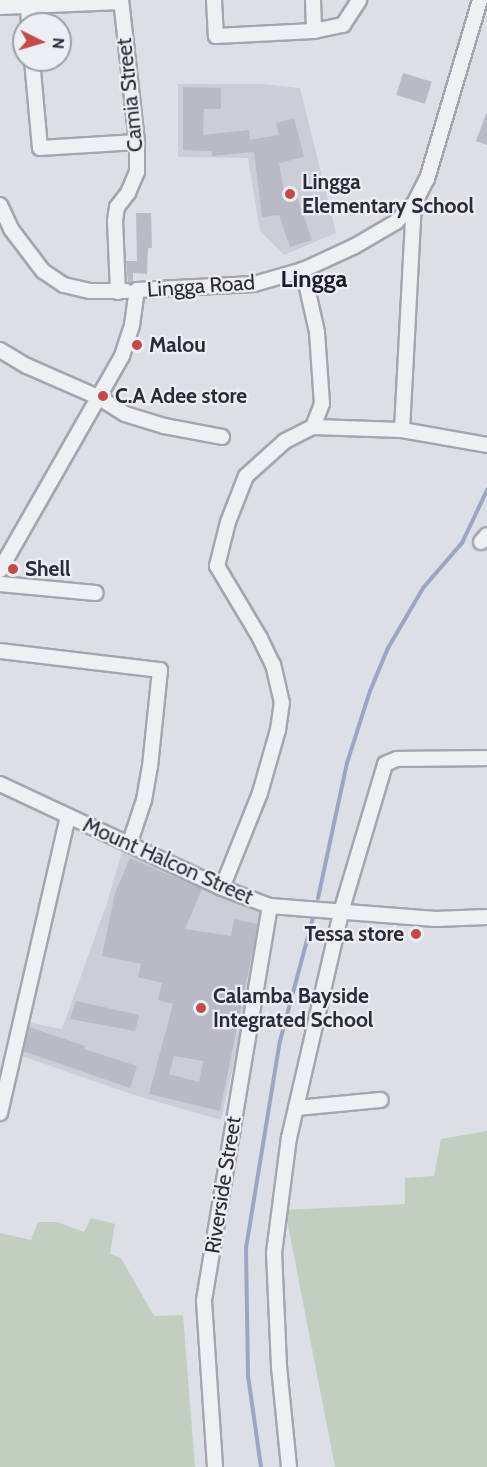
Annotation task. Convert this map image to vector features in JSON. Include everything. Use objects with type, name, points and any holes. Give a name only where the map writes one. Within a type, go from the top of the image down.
[{"type":"street","points":[[214,0],[216,36],[314,31],[343,25],[358,0]]},
{"type":"street","points":[[313,0],[314,31]]},
{"type":"street","name":"Lingga Road","points":[[0,570],[122,356],[132,325],[137,290],[255,284],[303,270],[355,246],[396,222],[414,204],[427,179],[480,0]]},
{"type":"street","points":[[0,7],[121,1]]},
{"type":"street","name":"Camia Street","points":[[118,292],[115,221],[117,207],[128,193],[137,172],[137,142],[121,1]]},
{"type":"street","points":[[28,6],[28,12]]},
{"type":"street","points":[[33,72],[40,148],[137,142]]},
{"type":"street","points":[[402,430],[414,204]]},
{"type":"street","points":[[0,205],[11,229],[43,271],[64,285],[90,291],[137,290]]},
{"type":"street","points":[[303,270],[318,344],[321,404],[313,427]]},
{"type":"street","points":[[0,350],[27,366],[98,397],[125,414],[154,423],[222,437]]},
{"type":"street","points":[[222,888],[260,793],[278,730],[282,703],[273,665],[217,566],[228,522],[246,477],[285,441],[313,427],[402,430],[487,445]]},
{"type":"street","points":[[0,585],[96,593]]},
{"type":"street","points":[[0,651],[160,670],[150,766],[144,800],[129,845]]},
{"type":"street","points":[[289,1467],[279,1366],[274,1253],[289,1138],[341,912],[385,764],[397,759],[487,758]]},
{"type":"street","name":"Mount Halcon Street","points":[[0,784],[222,888],[270,906],[435,919],[487,917]]},
{"type":"street","points":[[0,1113],[68,817]]},
{"type":"street","name":"Riverside Street","points":[[215,1467],[204,1300],[270,906]]},
{"type":"street","points":[[296,1108],[381,1100]]},
{"type":"shaded area","name":"Lingga Elementary School","points":[[178,84],[263,84],[300,88],[336,233],[284,255],[260,231],[248,158],[178,157]]},
{"type":"shaded area","points":[[122,852],[268,911],[221,1120],[134,1095],[19,1055],[27,1022],[62,1029],[107,903]]},
{"type":"green space","points":[[487,1131],[487,1467],[335,1467],[285,1210],[405,1204],[405,1178],[434,1176],[441,1139]]},
{"type":"green space","points":[[91,1218],[115,1224],[110,1254],[121,1258],[154,1316],[183,1315],[195,1467],[0,1467],[0,1233],[31,1240],[38,1222],[57,1222],[84,1232]]},
{"type":"building","points":[[403,73],[432,82],[425,104],[396,95]]},
{"type":"building","points":[[183,87],[221,88],[221,109],[204,109],[203,135],[249,130],[250,140],[279,135],[276,123],[294,118],[304,157],[279,163],[285,198],[296,194],[312,240],[290,247],[279,215],[262,217],[254,152],[212,156],[212,151],[183,150]]},
{"type":"building","points":[[487,114],[487,145],[476,141]]},
{"type":"building","points":[[136,213],[151,213],[152,248],[148,248],[147,274],[133,273],[133,282],[128,282],[126,261],[137,261]]},
{"type":"building","name":"Calamba Bayside Integrated School","points":[[130,858],[202,889],[185,929],[231,936],[234,919],[258,924],[220,1111],[149,1094],[173,1004],[158,1000],[162,983],[138,977],[141,964],[102,956],[115,893]],"holes":[[[174,1056],[203,1061],[199,1082],[169,1074]]]},
{"type":"building","points":[[76,1001],[139,1015],[135,1031],[70,1019]]},
{"type":"building","points":[[29,1027],[85,1046],[84,1049],[137,1066],[130,1088],[23,1051]]},
{"type":"waterway","points":[[318,898],[347,763],[370,691],[388,648],[423,588],[462,543],[487,490]]},
{"type":"waterway","points":[[261,1467],[248,1376],[246,1248],[280,1041],[313,918]]},
{"type":"place","name":"Lingga Elementary School","points":[[290,194]]},
{"type":"place","name":"Malou","points":[[137,345]]},
{"type":"place","name":"C.A Adee store","points":[[103,396]]},
{"type":"place","name":"Shell","points":[[13,569]]},
{"type":"place","name":"Tessa store","points":[[416,934]]},
{"type":"place","name":"Calamba Bayside Integrated School","points":[[201,1008]]},
{"type":"district","name":"Lingga","points":[[314,279]]}]
